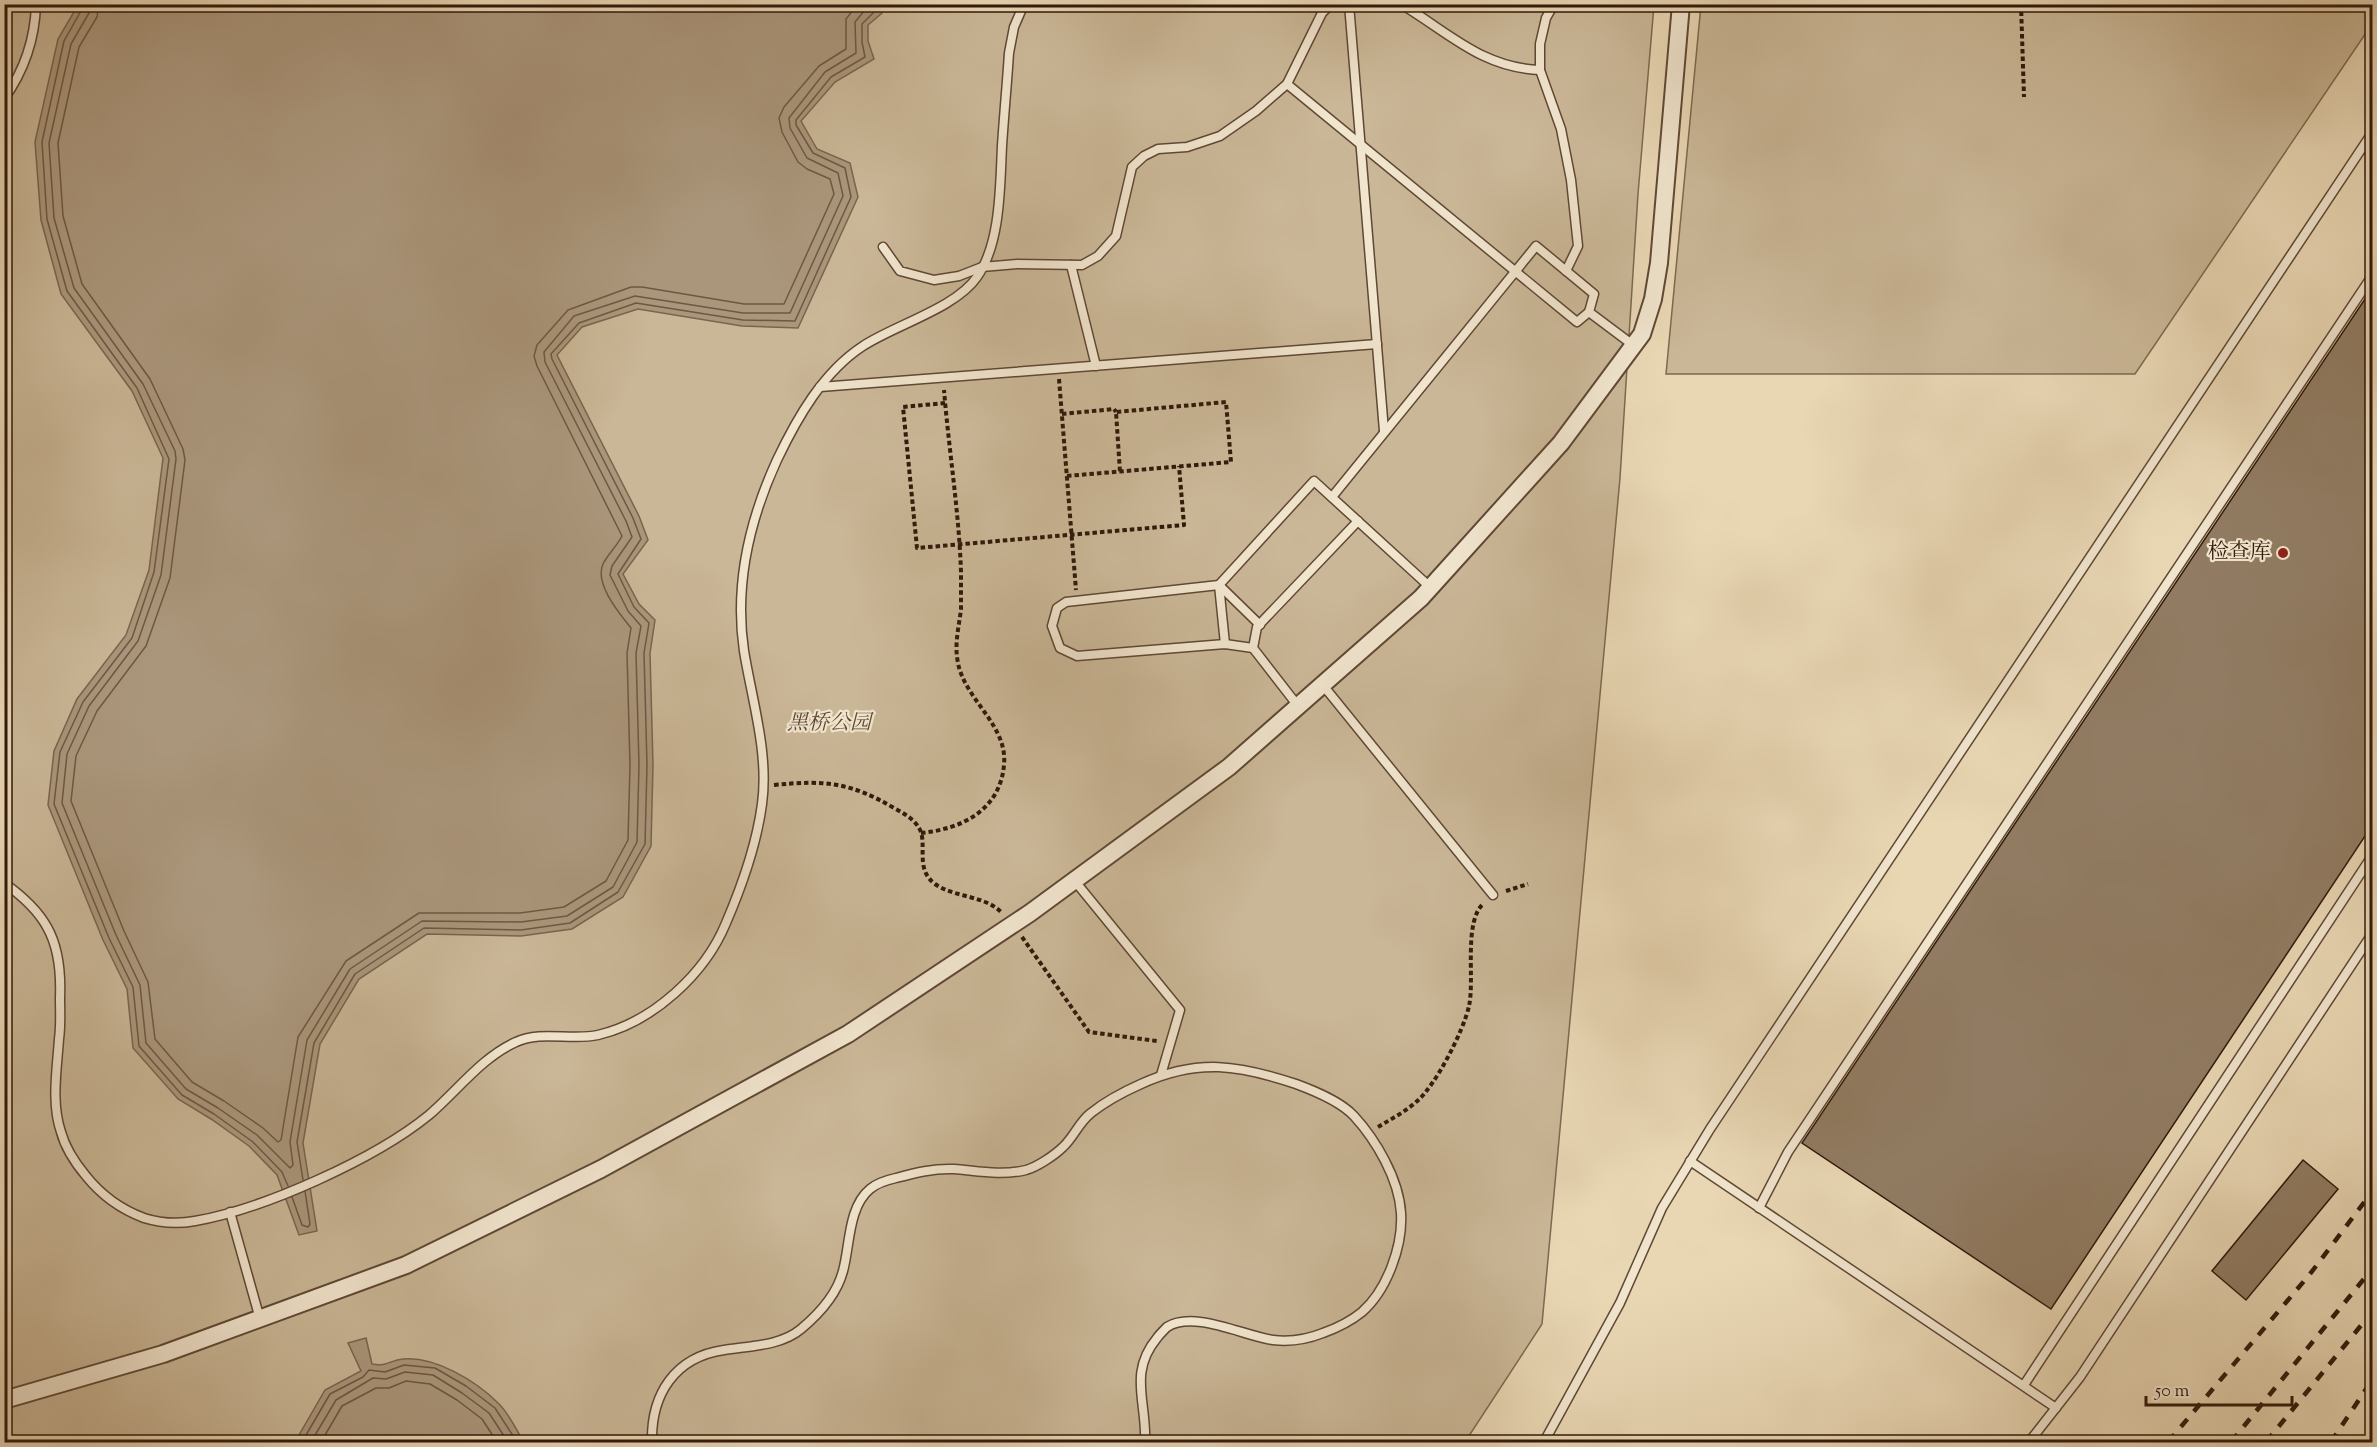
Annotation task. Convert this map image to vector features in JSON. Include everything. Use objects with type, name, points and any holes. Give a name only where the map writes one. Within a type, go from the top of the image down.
[{"type":"street","points":[[4,1400],[163,1354],[406,1265],[601,1169],[848,1034],[1013,924],[1229,767],[1430,587],[1561,443],[1642,334],[1659,263],[1681,4]]},
{"type":"lane","points":[[4,99],[25,62],[35,26],[36,4]]},
{"type":"lane","points":[[4,883],[24,898],[48,929],[56,951],[61,978],[56,1106],[61,1133],[80,1168],[99,1192],[118,1206],[144,1218],[161,1222],[192,1222],[230,1212],[275,1197],[329,1173],[379,1149],[424,1119],[497,1053],[516,1042],[531,1037],[596,1035],[626,1024],[658,1006],[688,981],[705,963],[726,925],[754,843],[762,803],[763,786],[759,742],[739,606],[744,559],[756,509],[777,460],[801,414],[829,375],[863,346],[958,295],[977,278],[996,223],[1009,53],[1014,27],[1024,4]]},
{"type":"lane","points":[[883,247],[900,271],[934,280],[959,276],[982,267],[1017,264],[1082,266],[1098,256],[1116,236],[1132,166],[1144,156],[1158,149],[1186,147],[1220,136],[1256,111],[1287,84],[1322,13],[1331,4]]},
{"type":"lane","points":[[1349,4],[1384,431]]},
{"type":"lane","points":[[1401,4],[1490,60],[1518,69],[1540,70]]},
{"type":"lane","points":[[1554,4],[1546,18],[1542,35],[1540,70],[1561,129],[1571,180],[1578,246],[1566,271]]},
{"type":"lane","points":[[1287,84],[1361,145],[1515,271],[1577,322],[1589,312],[1594,294],[1536,246],[1515,271],[1384,431],[1332,497]]},
{"type":"lane","points":[[1544,1443],[1620,1303],[1662,1208],[1690,1161],[2373,133]]},
{"type":"lane","points":[[1071,265],[1096,366]]},
{"type":"lane","points":[[1759,1208],[1788,1152],[2373,276]]},
{"type":"lane","points":[[1589,312],[1634,345]]},
{"type":"lane","points":[[820,387],[1377,344]]},
{"type":"lane","points":[[1298,706],[1254,648],[1226,644],[1077,656],[1060,648],[1052,626],[1057,609],[1066,602],[1077,600],[1219,585],[1314,481],[1430,587]]},
{"type":"lane","points":[[1254,648],[1260,625],[1358,521]]},
{"type":"lane","points":[[1219,585],[1260,625]]},
{"type":"lane","points":[[1219,585],[1226,644]]},
{"type":"lane","points":[[1322,684],[1493,895]]},
{"type":"lane","points":[[2024,1385],[2373,856]]},
{"type":"lane","points":[[1074,880],[1180,1010],[1161,1075]]},
{"type":"lane","points":[[2029,1443],[2080,1377],[2373,934]]},
{"type":"lane","points":[[652,1443],[656,1411],[662,1390],[674,1372],[698,1356],[772,1342],[797,1333],[817,1315],[832,1296],[843,1273],[858,1206],[868,1190],[886,1180],[918,1172],[951,1169],[991,1174],[1029,1169],[1062,1148],[1088,1115],[1117,1095],[1161,1075],[1182,1069],[1221,1066],[1305,1087],[1350,1112],[1368,1134],[1391,1176],[1401,1210],[1401,1230],[1389,1274],[1363,1311],[1344,1324],[1319,1335],[1293,1341],[1264,1338],[1209,1323],[1179,1322],[1166,1328],[1144,1355],[1141,1374],[1145,1443]]},
{"type":"lane","points":[[1690,1161],[2056,1407]]},
{"type":"lane","points":[[230,1212],[260,1318]]},
{"type":"path","points":[[2021,4],[2024,97]]},
{"type":"path","points":[[1058,369],[1077,600]]},
{"type":"path","points":[[921,833],[945,829],[970,821],[987,808],[999,788],[1004,765],[1003,744],[963,678],[958,664],[956,639],[961,610],[958,544],[942,378]]},
{"type":"path","points":[[1062,414],[1114,410],[1116,412],[1226,402],[1231,462],[1067,476]]},
{"type":"path","points":[[945,403],[903,407],[917,548],[1184,525],[1179,466]]},
{"type":"path","points":[[1116,412],[1120,472]]},
{"type":"path","points":[[763,786],[838,784],[866,792],[913,819],[921,833],[924,868],[933,883],[996,907],[1013,924],[1089,1032],[1170,1043]]},
{"type":"path","points":[[1368,1134],[1418,1101],[1437,1076],[1447,1057],[1469,1007],[1472,979],[1472,930],[1479,907],[1493,895],[1528,884]]},
{"type":"green space","points":[[2372,4],[2372,24],[2135,374],[1666,374],[1701,5]]},
{"type":"green space","name":"黑桥公园","points":[[5,5],[1654,5],[1638,194],[1620,478],[1542,1324],[1465,1442],[5,1442]]},
{"type":"water","points":[[78,5],[884,5],[882,13],[868,25],[868,41],[874,59],[835,82],[801,121],[817,149],[850,163],[858,197],[798,328],[742,326],[638,309],[582,327],[557,355],[639,516],[648,540],[623,574],[639,604],[655,620],[650,653],[653,765],[651,846],[623,897],[572,929],[521,936],[427,934],[359,979],[320,1044],[303,1143],[317,1231],[299,1235],[277,1175],[249,1146],[178,1099],[133,1048],[127,989],[103,940],[48,805],[54,751],[77,699],[126,635],[149,570],[163,458],[132,391],[61,294],[41,220],[35,142],[58,39]]},
{"type":"water","points":[[366,1338],[372,1364],[381,1365],[403,1359],[415,1359],[441,1366],[478,1386],[502,1407],[524,1442],[295,1442],[325,1390],[361,1371],[348,1343]]},
{"type":"building","name":"检查库","points":[[2373,287],[2373,824],[2051,1309],[1802,1143]]},
{"type":"building","points":[[2303,1160],[2338,1189],[2246,1300],[2212,1271]]},
{"type":"railway","points":[[2168,1442],[2310,1274],[2372,1192]]},
{"type":"railway","points":[[2231,1442],[2372,1269]]},
{"type":"railway","points":[[2266,1442],[2372,1312]]},
{"type":"railway","points":[[2331,1442],[2372,1380]]},
{"type":"place","name":"检查库","points":[[2283,553]]}]
